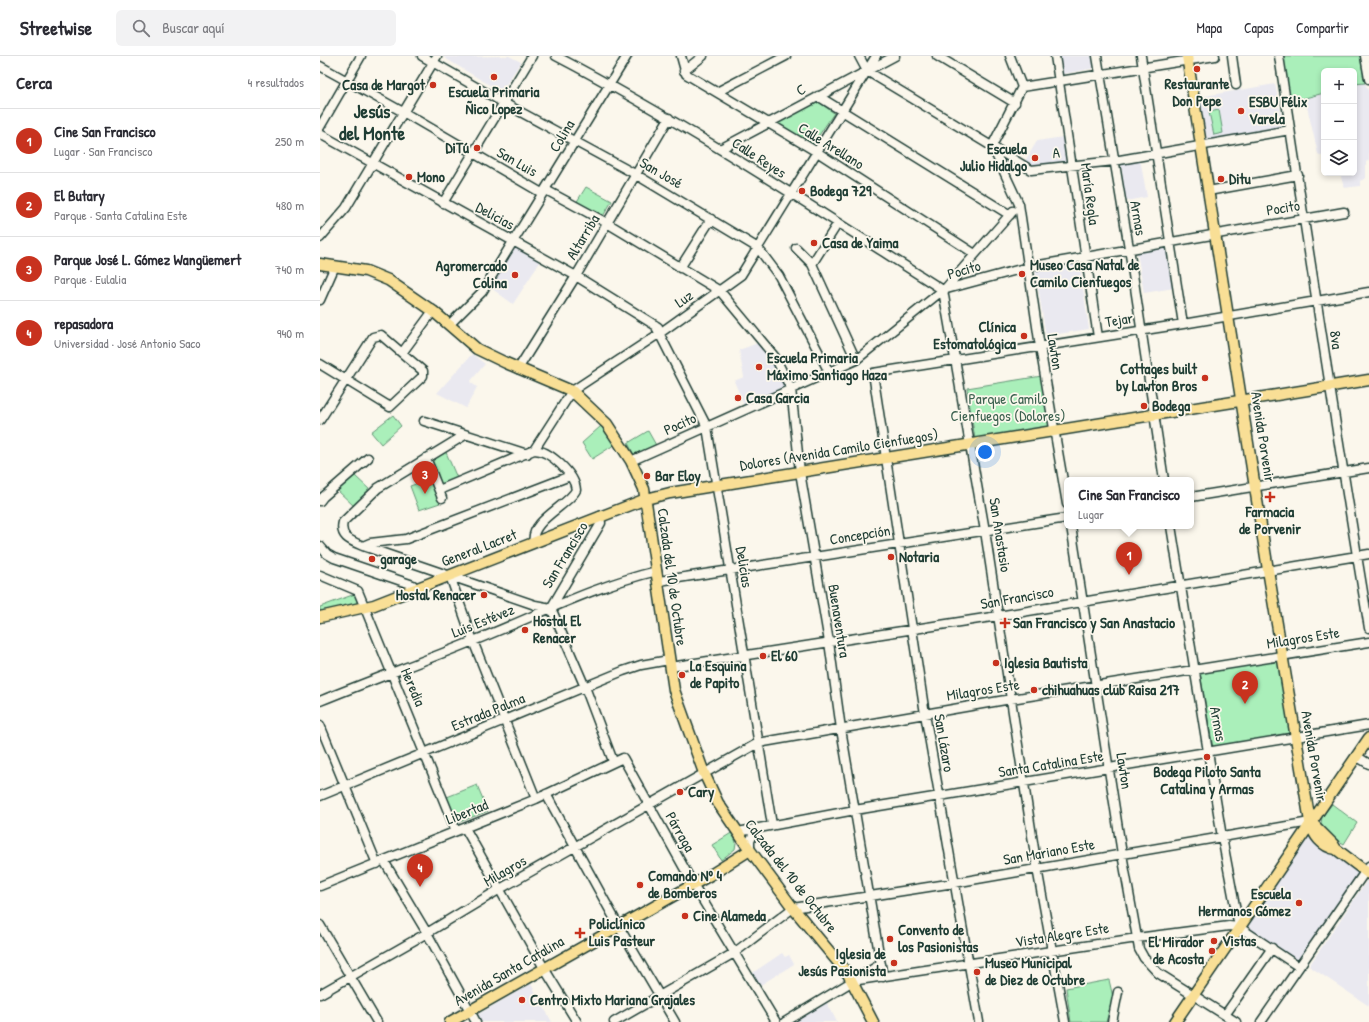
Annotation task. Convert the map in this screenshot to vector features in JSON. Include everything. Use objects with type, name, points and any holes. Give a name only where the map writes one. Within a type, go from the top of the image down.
[{"type":"main road","name":"Avenida Porvenir","points":[[1187,58],[1256,486],[1268,570],[1312,832],[1321,842],[1330,848],[1336,849],[1368,870]]},
{"type":"main road","name":"Calzada del 10 de Octubre","points":[[320,264],[366,272],[382,277],[406,290],[477,349],[518,369],[572,391],[607,424],[632,461],[640,478],[646,499],[674,690],[704,773],[718,803],[750,850],[793,908],[833,954],[852,981],[873,1022]]},
{"type":"main road","name":"Dolores (Avenida Camilo Cienfuegos)","points":[[646,499],[716,484],[800,472],[1369,380]]},
{"type":"main road","name":"General Lacret","points":[[320,617],[365,608],[646,499]]},
{"type":"main road","points":[[1175,1022],[1310,822],[1369,738]]},
{"type":"main road","points":[[731,862],[740,850],[740,835]]},
{"type":"main road","name":"Avenida Santa Catalina","points":[[450,1022],[694,884],[750,850]]},
{"type":"street","points":[[320,127],[361,56]]},
{"type":"street","name":"San José","points":[[422,56],[436,59],[504,103],[635,174],[758,248],[779,276],[829,372]]},
{"type":"street","points":[[443,203],[532,56]]},
{"type":"street","name":"Calle Reyes","points":[[556,56],[669,118],[943,290]]},
{"type":"street","name":"Colina","points":[[449,325],[482,292],[627,56]]},
{"type":"street","points":[[681,56],[684,71],[703,56]]},
{"type":"street","points":[[717,92],[786,56]]},
{"type":"street","points":[[859,56],[867,71]]},
{"type":"street","name":"Luz","points":[[530,452],[572,391],[662,332],[741,275],[876,56]]},
{"type":"street","name":"C","points":[[720,149],[895,56]]},
{"type":"street","points":[[937,56],[1015,103]]},
{"type":"street","points":[[992,146],[1022,87],[1010,56]]},
{"type":"street","name":"María Regla","points":[[1055,56],[1098,337]]},
{"type":"street","name":"Armas","points":[[1097,56],[1142,330],[1164,477]]},
{"type":"street","points":[[1141,56],[1183,324]]},
{"type":"street","points":[[1022,87],[1143,67],[1187,58],[1215,56]]},
{"type":"street","points":[[1232,56],[1236,85]]},
{"type":"street","name":"8va","points":[[1279,56],[1305,219],[1342,473],[1369,628]]},
{"type":"street","points":[[1365,56],[1369,79]]},
{"type":"street","points":[[320,238],[346,208],[436,59]]},
{"type":"street","name":"San Luis","points":[[320,66],[403,112],[540,192],[546,190],[608,223],[720,291]]},
{"type":"street","name":"Calle Arellano","points":[[684,71],[686,74],[768,124],[817,152],[976,254]]},
{"type":"street","name":"A","points":[[867,71],[1030,170],[1114,160],[1290,130]]},
{"type":"street","points":[[818,96],[1010,215]]},
{"type":"street","name":"Altarriba","points":[[518,369],[608,223],[635,174],[669,118]]},
{"type":"street","name":"Delicias","points":[[320,134],[576,276],[655,325],[662,332],[707,427],[772,825]]},
{"type":"street","name":"Lawton","points":[[992,146],[1019,204],[1040,347],[1064,487]]},
{"type":"street","points":[[1208,191],[1298,175]]},
{"type":"street","points":[[943,290],[1019,204]]},
{"type":"street","name":"Pocito","points":[[632,461],[856,360],[943,290],[1028,267],[1129,248],[1344,212]]},
{"type":"street","points":[[680,268],[711,219]]},
{"type":"street","points":[[812,264],[838,223]]},
{"type":"street","points":[[796,248],[812,264],[856,360]]},
{"type":"street","points":[[320,300],[335,266]]},
{"type":"street","name":"San Anastasio","points":[[943,290],[986,531],[1037,868],[1065,1022]]},
{"type":"street","name":"Buenaventura","points":[[720,291],[775,357],[791,389],[800,472],[829,642],[854,810],[883,977]]},
{"type":"street","name":"Tejar","points":[[873,373],[1183,324],[1369,292]]},
{"type":"street","points":[[402,353],[433,312]]},
{"type":"street","points":[[320,364],[345,379],[390,407],[423,376],[423,371],[381,336],[376,335],[373,337],[345,379],[320,420]]},
{"type":"street","name":"San Lázaro","points":[[873,373],[925,714],[954,883],[970,964],[978,1022]]},
{"type":"street","points":[[424,421],[465,435],[530,452]]},
{"type":"street","points":[[465,435],[378,488],[343,522],[341,528],[347,538],[363,546],[450,576],[551,608],[585,687],[613,761]]},
{"type":"street","points":[[426,458],[440,494],[530,452],[541,450],[547,453],[570,476],[575,485],[574,493],[543,522],[534,535],[534,542]]},
{"type":"street","points":[[320,501],[368,458]]},
{"type":"street","points":[[1194,496],[1369,468]]},
{"type":"street","points":[[363,546],[370,542],[406,539],[570,476]]},
{"type":"street","name":"San Francisco","points":[[551,608],[601,523],[600,516]]},
{"type":"street","name":"Concepción","points":[[658,576],[730,569],[1064,518]]},
{"type":"street","name":"Lawton","points":[[1071,529],[1122,854],[1137,938],[1144,958],[1152,969],[1236,1022]]},
{"type":"street","name":"Armas","points":[[1171,529],[1194,670],[1210,752],[1222,837],[1239,927]]},
{"type":"street","points":[[320,546],[327,554],[334,558],[413,585],[415,589]]},
{"type":"street","name":"San Francisco","points":[[669,664],[744,655],[998,616],[1083,601],[1180,587],[1268,570],[1369,554]]},
{"type":"street","name":"Heredia","points":[[320,575],[358,591],[456,831]]},
{"type":"street","points":[[450,576],[472,641],[536,799]]},
{"type":"street","name":"Luis Estévez","points":[[320,701],[624,579],[658,576]]},
{"type":"street","name":"Milagros Este","points":[[704,773],[758,743],[1011,699],[1369,642]]},
{"type":"street","name":"Estrada Palma","points":[[320,796],[641,665],[669,664]]},
{"type":"street","points":[[320,725],[345,786],[380,862],[427,933],[476,1022]]},
{"type":"street","name":"Santa Catalina Este","points":[[740,835],[772,825],[854,810],[1369,726]]},
{"type":"street","points":[[1356,756],[1369,764]]},
{"type":"street","name":"Libertad","points":[[320,886],[536,799],[613,761],[623,758]]},
{"type":"street","name":"Párraga","points":[[623,758],[648,805],[776,1022]]},
{"type":"street","name":"Milagros","points":[[320,994],[427,933],[500,889],[704,773]]},
{"type":"street","points":[[546,794],[618,926],[675,1022]]},
{"type":"street","name":"San Mariano Este","points":[[793,908],[954,883],[1310,822]]},
{"type":"street","points":[[465,828],[544,968],[577,1022]]},
{"type":"street","points":[[750,850],[750,841],[756,829]]},
{"type":"street","points":[[1261,1022],[1368,870]]},
{"type":"street","points":[[614,1022],[734,953],[793,908]]},
{"type":"street","points":[[320,925],[377,1022]]},
{"type":"street","name":"Vista Alegre Este","points":[[852,981],[1137,938],[1229,926],[1239,927]]},
{"type":"street","points":[[1239,927],[1299,967]]},
{"type":"street","points":[[1225,1015],[1272,948]]},
{"type":"street","points":[[785,1022],[881,964]]},
{"type":"street","points":[[1112,1022],[1118,992]]},
{"type":"shaded area","name":"Escuela Primaria Ñico Lopez","points":[[509,56],[521,62],[501,92],[443,57]]},
{"type":"shaded area","points":[[1060,56],[1093,56],[1095,68],[1063,74]]},
{"type":"shaded area","points":[[1343,56],[1360,56],[1365,83],[1369,92],[1369,160],[1366,162],[1366,178],[1360,181],[1360,186],[1344,188],[1341,176],[1357,176],[1357,68],[1352,68]]},
{"type":"shaded area","name":"ESBU Félix Varela","points":[[1275,84],[1283,126],[1207,139],[1199,97]]},
{"type":"shaded area","points":[[1321,94],[1321,156],[1318,154],[1305,98]]},
{"type":"shaded area","points":[[1063,137],[1067,162],[1035,166],[1025,161],[1037,141]]},
{"type":"shaded area","points":[[1140,159],[1147,197],[1126,201],[1121,163]]},
{"type":"shaded area","name":"Agromercado Colina","points":[[516,247],[540,262],[513,304],[491,288]]},
{"type":"shaded area","points":[[1167,247],[1174,288],[1144,293],[1137,252]]},
{"type":"shaded area","points":[[1079,261],[1089,329],[1046,336],[1035,268]]},
{"type":"shaded area","name":"Escuela Primaria Máximo Santiago Haza","points":[[758,343],[769,357],[786,387],[744,405],[734,381],[744,377],[739,350]]},
{"type":"shaded area","points":[[472,354],[485,364],[470,382],[477,387],[466,408],[437,393]]},
{"type":"shaded area","name":"Escuela Hermanos Gómez","points":[[1310,822],[1365,871],[1299,967],[1239,927]]},
{"type":"shaded area","points":[[1369,879],[1369,1006],[1309,966]]},
{"type":"shaded area","points":[[782,953],[785,957],[789,955],[794,964],[759,986],[751,974]]},
{"type":"shaded area","name":"Centro Mixto Mariana Grajales","points":[[531,984],[552,1022],[480,1022],[477,1015]]},
{"type":"shaded area","points":[[826,1001],[837,1022],[792,1022]]},
{"type":"green space","points":[[1283,56],[1360,56],[1365,83],[1357,84],[1357,68],[1321,68],[1321,94],[1290,102]]},
{"type":"green space","points":[[817,101],[834,113],[813,144],[775,122]]},
{"type":"green space","points":[[1219,110],[1223,133],[1214,135],[1209,112]]},
{"type":"green space","points":[[586,187],[612,201],[602,218],[576,203]]},
{"type":"green space","name":"Parque Camilo Cienfuegos (Dolores)","points":[[1042,376],[1050,427],[975,439],[967,388]]},
{"type":"green space","points":[[393,415],[401,426],[381,444],[371,432]]},
{"type":"green space","points":[[601,426],[614,445],[592,459],[582,443]]},
{"type":"green space","points":[[648,431],[657,447],[635,457],[628,443]]},
{"type":"green space","points":[[445,450],[457,478],[441,484],[432,459]]},
{"type":"green space","points":[[354,475],[371,491],[355,507],[337,490]]},
{"type":"green space","points":[[430,479],[440,503],[419,510],[410,486]]},
{"type":"green space","points":[[355,594],[358,605],[320,611],[320,607]]},
{"type":"green space","points":[[1278,660],[1291,735],[1213,748],[1200,673]]},
{"type":"green space","points":[[477,785],[488,811],[457,823],[447,797]]},
{"type":"green space","points":[[1332,804],[1357,823],[1344,844],[1331,836],[1321,823],[1322,817]]},
{"type":"green space","points":[[733,832],[736,843],[735,849],[721,860],[712,845]]},
{"type":"green space","points":[[1109,980],[1113,997],[1106,1022],[1071,1022],[1066,988]]},
{"type":"place","name":"Restaurante Don Pepe","points":[[1197,69]]},
{"type":"place","name":"Escuela Primaria Ñico Lopez","points":[[494,77]]},
{"type":"place","name":"Casa de Margot","points":[[433,85]]},
{"type":"place","name":"ESBU Félix Varela","points":[[1241,111]]},
{"type":"place","name":"DiTú","points":[[477,148]]},
{"type":"place","name":"Escuela Julio Hidalgo","points":[[1035,158]]},
{"type":"place","name":"Mono","points":[[409,177]]},
{"type":"place","name":"Ditu","points":[[1221,179]]},
{"type":"place","name":"Bodega 729","points":[[802,191]]},
{"type":"place","name":"Casa de Yaima","points":[[814,243]]},
{"type":"place","name":"Museo Casa Natal de Camilo Cienfuegos","points":[[1022,274]]},
{"type":"place","name":"Agromercado Colina","points":[[515,275]]},
{"type":"place","name":"Clínica Estomatológica","points":[[1024,336]]},
{"type":"place","name":"Escuela Primaria Máximo Santiago Haza","points":[[759,367]]},
{"type":"place","name":"Cottages built by Lawton Bros","points":[[1205,378]]},
{"type":"place","name":"Casa Garcia","points":[[738,398]]},
{"type":"place","name":"Bodega","points":[[1144,406]]},
{"type":"place","name":"Bar Eloy","points":[[647,476]]},
{"type":"place","name":"Parque José L. Gómez Wangüemert","points":[[425,494]]},
{"type":"place","name":"Farmacia de Porvenir","points":[[1270,497]]},
{"type":"place","name":"Notaria","points":[[891,557]]},
{"type":"place","name":"garage","points":[[372,559]]},
{"type":"place","name":"Cine San Francisco","points":[[1129,575]]},
{"type":"place","name":"Hostal Renacer","points":[[484,595]]},
{"type":"place","name":"San Francisco y San Anastacio","points":[[1005,623]]},
{"type":"place","name":"Hostal El Renacer","points":[[525,630]]},
{"type":"place","name":"El 60","points":[[763,656]]},
{"type":"place","name":"Iglesia Bautista","points":[[996,663]]},
{"type":"place","name":"La Esquina de Papito","points":[[682,675]]},
{"type":"place","name":"chihuahuas club Raisa 217","points":[[1034,690]]},
{"type":"place","name":"El Butary","points":[[1245,704]]},
{"type":"place","name":"Bodega Piloto Santa Catalina y Armas","points":[[1207,757]]},
{"type":"place","name":"Cary","points":[[680,792]]},
{"type":"place","name":"Comando Nº 4 de Bomberos","points":[[640,885]]},
{"type":"place","name":"repasadora","points":[[420,887]]},
{"type":"place","name":"Escuela Hermanos Gómez","points":[[1299,903]]},
{"type":"place","name":"Cine Alameda","points":[[685,916]]},
{"type":"place","name":"Policlínico Luis Pasteur","points":[[580,933]]},
{"type":"place","name":"Convento de los Pasionistas","points":[[890,939]]},
{"type":"place","name":"Vistas","points":[[1214,941]]},
{"type":"place","name":"El Mirador de Acosta","points":[[1212,951]]},
{"type":"place","name":"Iglesia de Jesús Pasionista","points":[[894,963]]},
{"type":"place","name":"Museo Municipal de Diez de Octubre","points":[[977,972]]},
{"type":"place","name":"Centro Mixto Mariana Grajales","points":[[522,1000]]},
{"type":"district","name":"Jesús del Monte","points":[[372,122]]}]
